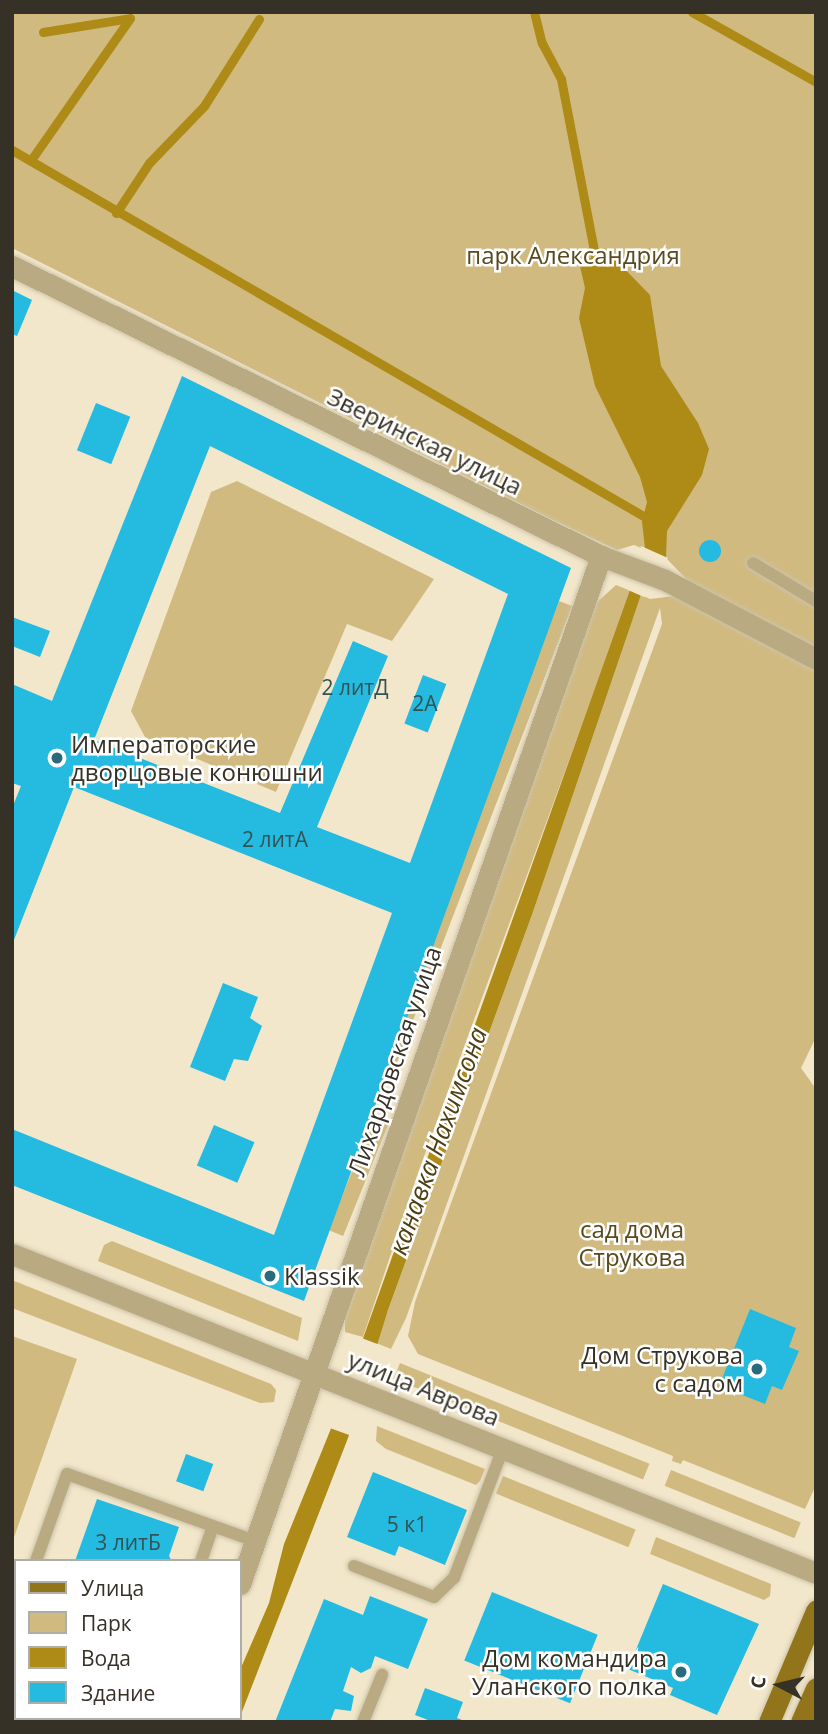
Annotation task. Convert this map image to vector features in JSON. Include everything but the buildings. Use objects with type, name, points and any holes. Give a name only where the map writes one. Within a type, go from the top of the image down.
[{"type":"main road","points":[[769,1722],[816,1611]]},
{"type":"main road","points":[[801,1722],[816,1688]]},
{"type":"street","name":"Зверинская улица","points":[[12,266],[601,556],[659,578],[816,659]]},
{"type":"street","name":"Лихардовская улица","points":[[242,1578],[322,1376],[601,556]]},
{"type":"street","name":"улица Аврова","points":[[12,1254],[816,1573]]},
{"type":"lane","points":[[753,563],[816,601]]},
{"type":"lane","points":[[354,1566],[434,1597],[454,1578],[503,1448]]},
{"type":"lane","points":[[37,1559],[67,1474],[255,1541]]},
{"type":"lane","points":[[202,1559],[213,1527]]},
{"type":"lane","points":[[363,1722],[382,1675]]},
{"type":"green space","name":"парк Александрия","points":[[12,12],[816,12],[816,651],[690,583],[666,558],[634,545],[617,550],[553,520],[12,248]]},
{"type":"green space","points":[[237,481],[434,579],[392,641],[347,624],[276,792],[145,737],[131,711],[211,492]]},
{"type":"green space","points":[[616,585],[631,591],[419,1170],[363,1337],[345,1332],[345,1308],[596,603]]},
{"type":"green space","name":"сад дома Струкова","points":[[641,595],[650,599],[674,596],[816,669],[816,1037],[801,1068],[816,1089],[816,1485],[805,1509],[683,1460],[681,1464],[672,1461],[673,1456],[418,1354],[408,1336],[415,1302],[662,624],[660,608],[406,1318],[391,1349],[376,1343],[533,912]]},
{"type":"green space","points":[[559,601],[572,606],[390,1080],[377,1075]]},
{"type":"green space","points":[[374,1117],[389,1123],[343,1236],[328,1230]]},
{"type":"green space","points":[[112,1241],[302,1318],[298,1341],[98,1261],[104,1245]]},
{"type":"green space","points":[[12,1280],[271,1384],[276,1390],[274,1402],[260,1403],[12,1308]]},
{"type":"green space","points":[[12,1336],[77,1359],[12,1543]]},
{"type":"green space","points":[[400,1363],[649,1464],[643,1480],[394,1379]]},
{"type":"green space","points":[[377,1426],[485,1469],[480,1481],[476,1485],[386,1449],[376,1441]]},
{"type":"green space","points":[[671,1470],[801,1522],[794,1538],[665,1486]]},
{"type":"green space","points":[[503,1476],[636,1530],[628,1547],[496,1494]]},
{"type":"green space","points":[[656,1537],[771,1584],[770,1596],[764,1600],[650,1554]]},
{"type":"water","name":"канавка Нахимсона","points":[[601,255],[611,255],[650,295],[661,366],[698,423],[709,449],[702,475],[667,531],[666,557],[641,595],[533,912],[388,1310],[348,1438],[242,1712],[242,1665],[269,1603],[284,1544],[330,1431],[645,548],[642,522],[647,502],[640,477],[595,386],[579,318],[585,288],[579,262]]},
{"type":"pier","points":[[641,546],[668,558],[644,597],[628,590]]},
{"type":"pier","points":[[359,1337],[380,1345],[352,1436],[327,1427]]},
{"type":"waterway","points":[[534,12],[542,43],[561,79],[597,266]]},
{"type":"waterway","points":[[692,12],[816,82]]},
{"type":"waterway","points":[[43,32],[130,18]]},
{"type":"waterway","points":[[31,160],[130,18]]},
{"type":"waterway","points":[[116,213],[149,163],[204,106],[259,19]]},
{"type":"waterway","points":[[12,150],[652,521]]},
{"type":"place","name":"Императорские дворцовые конюшни","points":[[57,758]]},
{"type":"place","name":"Klassik","points":[[270,1276]]},
{"type":"place","name":"Дом Струкова с садом","points":[[757,1369]]},
{"type":"place","name":"Дом командира Уланского полка","points":[[681,1672]]}]
